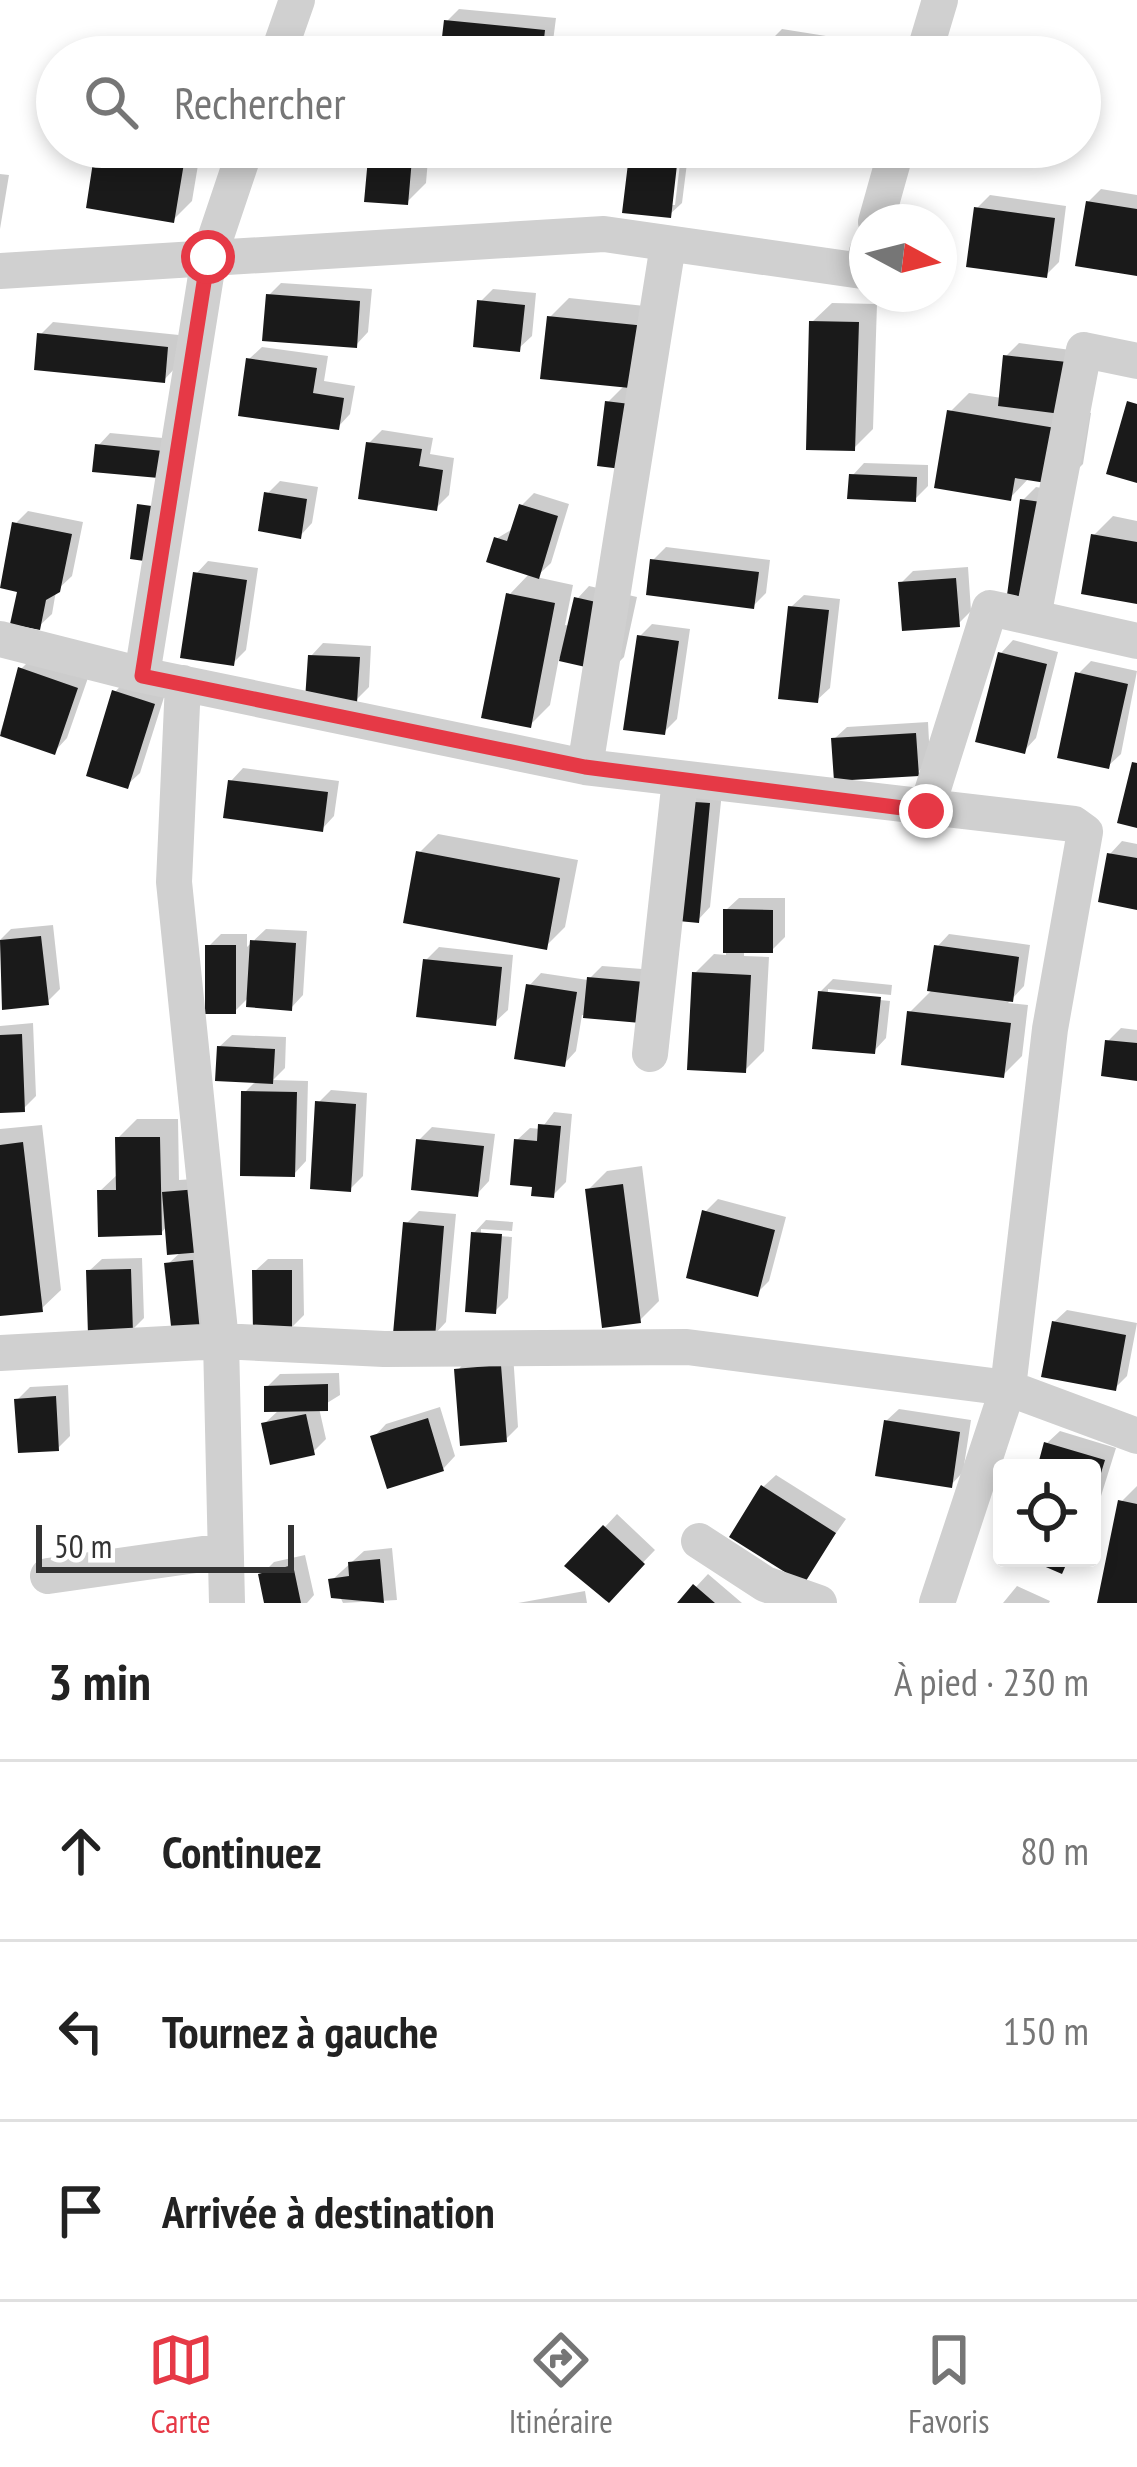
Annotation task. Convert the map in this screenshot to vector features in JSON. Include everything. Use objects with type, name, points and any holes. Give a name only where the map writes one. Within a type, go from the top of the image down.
[{"type":"street","points":[[284,36],[297,0]]},
{"type":"street","points":[[929,36],[940,0]]},
{"type":"street","points":[[142,676],[208,257],[239,168]]},
{"type":"street","points":[[881,204],[891,168]]},
{"type":"street","points":[[0,271],[604,234],[849,269]]},
{"type":"street","points":[[585,767],[668,245]]},
{"type":"street","points":[[1033,617],[1084,350],[1137,361]]},
{"type":"street","points":[[926,811],[989,608],[1137,641]]},
{"type":"street","points":[[0,639],[142,676],[585,767],[926,811],[1073,824],[1085,832],[1050,1029],[1008,1388],[938,1603]]},
{"type":"street","points":[[183,683],[174,882],[221,1341],[227,1603]]},
{"type":"street","points":[[650,1054],[680,779]]},
{"type":"street","points":[[0,1354],[221,1341],[384,1349],[687,1347],[1008,1388],[1137,1436]]},
{"type":"street","points":[[699,1541],[766,1584],[819,1603]]},
{"type":"street","points":[[48,1576],[224,1551]]},
{"type":"building","points":[[444,20],[545,30],[544,36],[442,36]]},
{"type":"building","points":[[92,168],[183,168],[174,223],[86,208]]},
{"type":"building","points":[[367,168],[411,168],[408,205],[364,202]]},
{"type":"building","points":[[627,168],[677,168],[671,218],[622,213]]},
{"type":"building","points":[[1086,201],[1137,209],[1137,276],[1075,266]]},
{"type":"building","points":[[974,207],[1055,218],[1047,278],[966,267]]},
{"type":"building","points":[[266,294],[360,301],[357,348],[262,341]]},
{"type":"building","points":[[477,300],[525,305],[520,352],[473,347]]},
{"type":"building","points":[[547,316],[646,326],[640,389],[540,379]]},
{"type":"building","points":[[809,321],[859,322],[855,451],[806,450]]},
{"type":"building","points":[[37,333],[168,347],[165,383],[34,370]]},
{"type":"building","points":[[1003,355],[1067,362],[1061,414],[998,406]]},
{"type":"building","points":[[246,358],[317,368],[313,393],[344,398],[339,430],[238,416]]},
{"type":"building","points":[[605,401],[647,406],[638,471],[597,466]]},
{"type":"building","points":[[1127,401],[1137,404],[1137,483],[1106,474]]},
{"type":"building","points":[[947,410],[1074,431],[1065,486],[1015,478],[1011,501],[934,488]]},
{"type":"building","points":[[366,442],[422,449],[419,466],[443,470],[437,511],[358,499]]},
{"type":"building","points":[[95,444],[173,452],[170,479],[92,472]]},
{"type":"building","points":[[849,474],[917,477],[916,502],[847,499]]},
{"type":"building","points":[[264,492],[307,499],[301,539],[258,531]]},
{"type":"building","points":[[1020,499],[1055,504],[1042,600],[1007,595]]},
{"type":"building","points":[[137,504],[174,509],[166,564],[130,559]]},
{"type":"building","points":[[519,504],[558,516],[539,579],[486,562],[494,537],[507,541]]},
{"type":"building","points":[[12,522],[72,534],[60,592],[46,600],[40,630],[10,624],[17,592],[0,588]]},
{"type":"building","points":[[1091,534],[1137,542],[1137,604],[1081,594]]},
{"type":"building","points":[[650,559],[759,572],[754,609],[646,595]]},
{"type":"building","points":[[193,572],[247,580],[234,666],[180,658]]},
{"type":"building","points":[[956,578],[960,627],[902,631],[898,582]]},
{"type":"building","points":[[506,593],[555,603],[531,728],[481,718]]},
{"type":"building","points":[[574,597],[627,609],[612,673],[559,661]]},
{"type":"building","points":[[788,606],[829,610],[818,703],[778,699]]},
{"type":"building","points":[[637,635],[679,641],[665,735],[623,730]]},
{"type":"building","points":[[998,652],[1047,664],[1025,754],[975,742]]},
{"type":"building","points":[[308,655],[360,657],[357,703],[305,700]]},
{"type":"building","points":[[18,667],[78,688],[55,755],[0,736]]},
{"type":"building","points":[[1075,672],[1128,684],[1109,769],[1057,758]]},
{"type":"building","points":[[112,690],[155,704],[128,789],[86,776]]},
{"type":"building","points":[[916,733],[919,776],[834,781],[831,738]]},
{"type":"building","points":[[1132,762],[1137,763],[1137,828],[1117,823]]},
{"type":"building","points":[[228,780],[328,792],[323,832],[223,818]]},
{"type":"building","points":[[680,801],[710,803],[699,923],[668,920]]},
{"type":"building","points":[[416,851],[560,878],[547,950],[403,923]]},
{"type":"building","points":[[1107,853],[1137,858],[1137,910],[1098,902]]},
{"type":"building","points":[[723,909],[773,910],[773,953],[723,953]]},
{"type":"building","points":[[41,936],[49,1005],[2,1010],[0,940]]},
{"type":"building","points":[[250,940],[296,943],[292,1011],[246,1007]]},
{"type":"building","points":[[205,945],[236,945],[236,1014],[205,1014]]},
{"type":"building","points":[[934,945],[1019,957],[1013,1002],[927,991]]},
{"type":"building","points":[[423,959],[502,967],[496,1026],[416,1017]]},
{"type":"building","points":[[692,972],[751,975],[746,1073],[687,1070]]},
{"type":"building","points":[[587,977],[645,982],[641,1023],[583,1018]]},
{"type":"building","points":[[526,984],[577,992],[565,1067],[514,1059]]},
{"type":"building","points":[[818,991],[881,997],[875,1054],[812,1049]]},
{"type":"building","points":[[907,1011],[1011,1023],[1004,1078],[901,1065]]},
{"type":"building","points":[[22,1034],[25,1112],[0,1113],[0,1035]]},
{"type":"building","points":[[1105,1040],[1137,1043],[1137,1081],[1101,1076]]},
{"type":"building","points":[[217,1046],[275,1049],[273,1084],[215,1081]]},
{"type":"building","points":[[241,1091],[297,1092],[295,1177],[240,1176]]},
{"type":"building","points":[[315,1101],[356,1104],[351,1192],[310,1189]]},
{"type":"building","points":[[538,1124],[561,1126],[554,1198],[531,1196],[532,1187],[510,1185],[514,1139],[537,1141]]},
{"type":"building","points":[[115,1137],[160,1137],[162,1235],[98,1237],[97,1190],[116,1190]]},
{"type":"building","points":[[416,1139],[484,1146],[478,1197],[411,1190]]},
{"type":"building","points":[[23,1142],[43,1312],[0,1316],[0,1145]]},
{"type":"building","points":[[623,1184],[641,1323],[602,1328],[585,1189]]},
{"type":"building","points":[[198,1189],[203,1252],[167,1255],[162,1192]]},
{"type":"building","points":[[702,1210],[775,1230],[758,1297],[686,1278]]},
{"type":"building","points":[[403,1222],[444,1226],[435,1338],[393,1334]]},
{"type":"building","points":[[471,1232],[502,1234],[496,1314],[465,1312]]},
{"type":"building","points":[[193,1260],[200,1332],[172,1335],[164,1263]]},
{"type":"building","points":[[131,1269],[133,1333],[88,1335],[86,1270]]},
{"type":"building","points":[[252,1270],[292,1270],[292,1331],[253,1332]]},
{"type":"building","points":[[1052,1321],[1126,1335],[1116,1391],[1041,1377]]},
{"type":"building","points":[[501,1365],[507,1442],[460,1446],[454,1369]]},
{"type":"building","points":[[328,1384],[328,1411],[264,1412],[264,1386]]},
{"type":"building","points":[[56,1396],[59,1451],[18,1453],[14,1399]]},
{"type":"building","points":[[306,1414],[315,1455],[270,1465],[261,1423]]},
{"type":"building","points":[[428,1418],[444,1471],[387,1489],[370,1436]]},
{"type":"building","points":[[884,1420],[960,1432],[952,1488],[875,1476]]},
{"type":"building","points":[[1044,1442],[1105,1460],[1101,1473],[1101,1459],[1039,1459]]},
{"type":"building","points":[[761,1485],[836,1533],[804,1584],[729,1537]]},
{"type":"building","points":[[1118,1500],[1137,1504],[1137,1603],[1097,1603]]},
{"type":"building","points":[[603,1525],[645,1564],[609,1603],[564,1566]]},
{"type":"building","points":[[380,1559],[384,1603],[331,1598],[328,1579],[349,1576],[348,1562]]},
{"type":"building","points":[[293,1565],[301,1603],[264,1603],[258,1574]]},
{"type":"building","points":[[693,1584],[715,1603],[677,1603]]},
{"type":"route","points":[[208,257],[142,676],[585,767],[926,811]]}]
